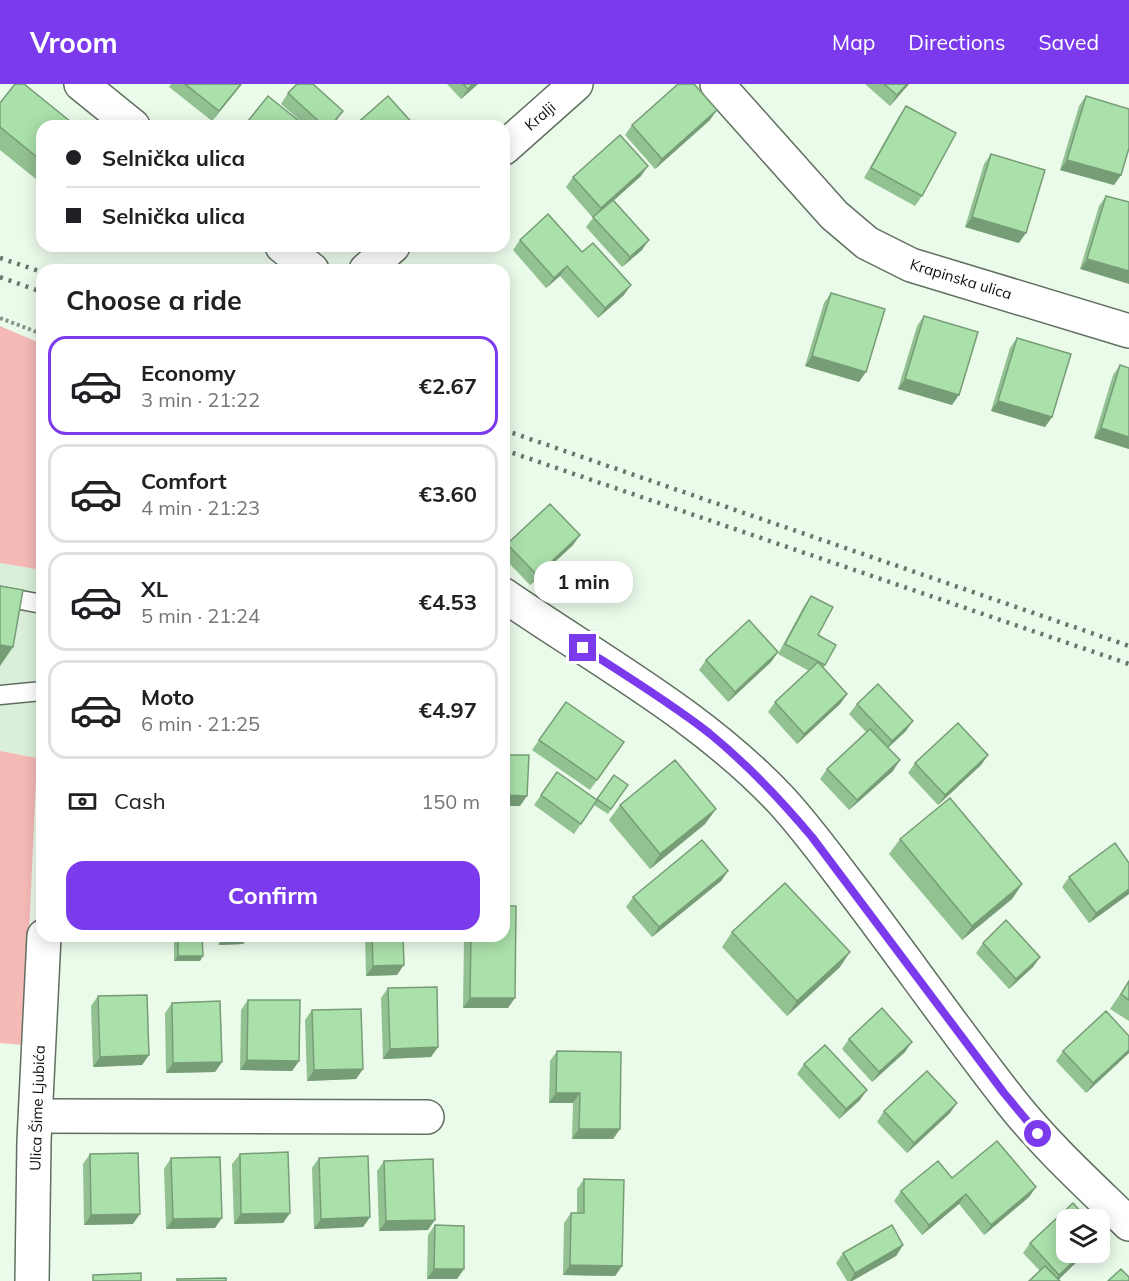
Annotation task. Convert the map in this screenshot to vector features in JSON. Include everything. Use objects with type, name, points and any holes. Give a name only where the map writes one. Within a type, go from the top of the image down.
[{"type":"street","points":[[81,84],[126,120]]},
{"type":"street","name":"Kralji","points":[[510,143],[576,84]]},
{"type":"street","name":"Krapinska ulica","points":[[717,84],[834,215],[867,243],[911,265],[1129,331]]},
{"type":"street","points":[[290,252],[304,264]]},
{"type":"street","points":[[373,264],[386,252]]},
{"type":"street","points":[[510,599],[708,732],[743,762],[781,800],[875,919],[1019,1112],[1038,1134],[1129,1224]]},
{"type":"street","name":"Ulica Šime Ljubića","points":[[32,1281],[44,942]]},
{"type":"street","points":[[36,1116],[427,1118]]},
{"type":"lane","points":[[0,596],[36,603]]},
{"type":"lane","points":[[0,695],[36,692]]},
{"type":"path","points":[[0,318],[36,332]]},
{"type":"shaded area","points":[[0,326],[36,341],[36,569],[0,563]]},
{"type":"shaded area","points":[[0,563],[36,569],[36,758],[0,751]]},
{"type":"shaded area","points":[[0,751],[36,758],[36,780],[24,1045],[0,1043]]},
{"type":"building","points":[[15,84],[24,84],[69,120],[36,120],[36,156],[0,127],[0,103]]},
{"type":"building","points":[[185,84],[241,84],[219,111]]},
{"type":"building","points":[[297,84],[313,84],[343,111],[335,120],[317,120],[288,93]]},
{"type":"building","points":[[463,84],[473,84],[468,89]]},
{"type":"building","points":[[678,84],[694,84],[717,110],[662,159],[632,125]]},
{"type":"building","points":[[884,84],[907,84],[897,95]]},
{"type":"building","points":[[268,96],[298,120],[249,120]]},
{"type":"building","points":[[388,96],[410,120],[361,120]]},
{"type":"building","points":[[1086,96],[1129,109],[1129,148],[1121,175],[1067,160]]},
{"type":"building","points":[[906,106],[956,133],[922,196],[871,168]]},
{"type":"building","points":[[620,135],[648,166],[601,208],[573,177]]},
{"type":"building","points":[[991,154],[1045,170],[1026,233],[972,217]]},
{"type":"building","points":[[1106,196],[1129,202],[1129,271],[1087,259]]},
{"type":"building","points":[[613,200],[649,240],[630,257],[593,217]]},
{"type":"building","points":[[548,214],[582,252],[593,243],[631,285],[605,308],[567,266],[554,278],[520,240]]},
{"type":"building","points":[[831,293],[885,309],[866,372],[812,356]]},
{"type":"building","points":[[924,316],[978,332],[959,395],[905,379]]},
{"type":"building","points":[[1017,338],[1071,354],[1052,417],[998,401]]},
{"type":"building","points":[[1120,365],[1129,368],[1129,437],[1101,428]]},
{"type":"building","points":[[550,504],[580,535],[537,575],[510,547],[510,541]]},
{"type":"building","points":[[0,586],[23,590],[13,647],[0,645]]},
{"type":"building","points":[[811,596],[833,607],[818,635],[836,645],[825,665],[785,644]]},
{"type":"building","points":[[749,620],[778,652],[735,692],[706,660]]},
{"type":"building","points":[[818,662],[847,694],[804,734],[775,702]]},
{"type":"building","points":[[878,684],[913,721],[892,741],[857,704]]},
{"type":"building","points":[[566,702],[624,742],[597,780],[539,740]]},
{"type":"building","points":[[958,723],[988,755],[945,795],[915,763]]},
{"type":"building","points":[[870,729],[900,760],[857,800],[827,769]]},
{"type":"building","points":[[510,755],[529,755],[527,796],[510,795]]},
{"type":"building","points":[[675,760],[716,809],[660,854],[620,805]]},
{"type":"building","points":[[557,772],[597,800],[581,824],[541,795]]},
{"type":"building","points":[[614,775],[628,785],[611,809],[597,799]]},
{"type":"building","points":[[950,798],[1022,884],[972,926],[900,839]]},
{"type":"building","points":[[702,840],[728,871],[659,927],[633,897]]},
{"type":"building","points":[[1115,843],[1129,863],[1129,889],[1096,913],[1069,877]]},
{"type":"building","points":[[785,883],[850,952],[797,1001],[732,932]]},
{"type":"building","points":[[510,906],[516,906],[515,998],[470,998],[471,942],[510,942]]},
{"type":"building","points":[[1006,920],[1040,957],[1016,979],[983,943]]},
{"type":"building","points":[[178,942],[202,942],[203,956],[178,956]]},
{"type":"building","points":[[372,942],[403,942],[404,965],[373,966]]},
{"type":"building","points":[[1129,981],[1129,1000],[1121,994]]},
{"type":"building","points":[[437,987],[438,1047],[390,1049],[388,988]]},
{"type":"building","points":[[147,995],[149,1055],[100,1057],[98,996]]},
{"type":"building","points":[[248,1000],[300,1000],[299,1061],[247,1060]]},
{"type":"building","points":[[220,1001],[222,1062],[173,1063],[172,1003]]},
{"type":"building","points":[[882,1008],[912,1042],[879,1072],[849,1039]]},
{"type":"building","points":[[361,1009],[363,1069],[314,1070],[312,1010]]},
{"type":"building","points":[[1106,1011],[1129,1036],[1129,1050],[1093,1083],[1063,1051]]},
{"type":"building","points":[[825,1045],[867,1090],[846,1109],[804,1064]]},
{"type":"building","points":[[557,1051],[621,1052],[620,1129],[579,1129],[580,1093],[556,1093]]},
{"type":"building","points":[[927,1071],[957,1103],[914,1143],[884,1111]]},
{"type":"building","points":[[997,1141],[1036,1187],[991,1225],[966,1194],[929,1225],[901,1191],[938,1161],[952,1178]]},
{"type":"building","points":[[288,1152],[290,1213],[241,1214],[240,1154]]},
{"type":"building","points":[[138,1153],[140,1214],[91,1215],[90,1154]]},
{"type":"building","points":[[368,1156],[370,1217],[321,1219],[319,1158]]},
{"type":"building","points":[[220,1157],[222,1218],[173,1219],[171,1158]]},
{"type":"building","points":[[433,1159],[435,1220],[386,1221],[384,1161]]},
{"type":"building","points":[[584,1179],[624,1180],[622,1266],[570,1265],[571,1213],[584,1213]]},
{"type":"building","points":[[1073,1203],[1078,1209],[1067,1209]]},
{"type":"building","points":[[1056,1219],[1056,1263],[1072,1263],[1059,1275],[1030,1243]]},
{"type":"building","points":[[435,1225],[464,1226],[464,1269],[434,1269]]},
{"type":"building","points":[[892,1225],[903,1245],[855,1273],[843,1253]]},
{"type":"building","points":[[1045,1266],[1060,1281],[1029,1281]]},
{"type":"building","points":[[1121,1269],[1129,1277],[1129,1281],[1108,1281]]},
{"type":"building","points":[[141,1273],[141,1281],[93,1281],[93,1275]]},
{"type":"building","points":[[226,1278],[226,1281],[177,1281],[177,1279]]},
{"type":"railway","points":[[0,258],[36,270]]},
{"type":"railway","points":[[0,277],[36,290]]},
{"type":"railway","points":[[510,432],[1129,646]]},
{"type":"railway","points":[[510,452],[1129,664]]},
{"type":"route","points":[[583,648],[708,732],[743,762],[781,800],[812,837],[1004,1093],[1038,1134]]}]
